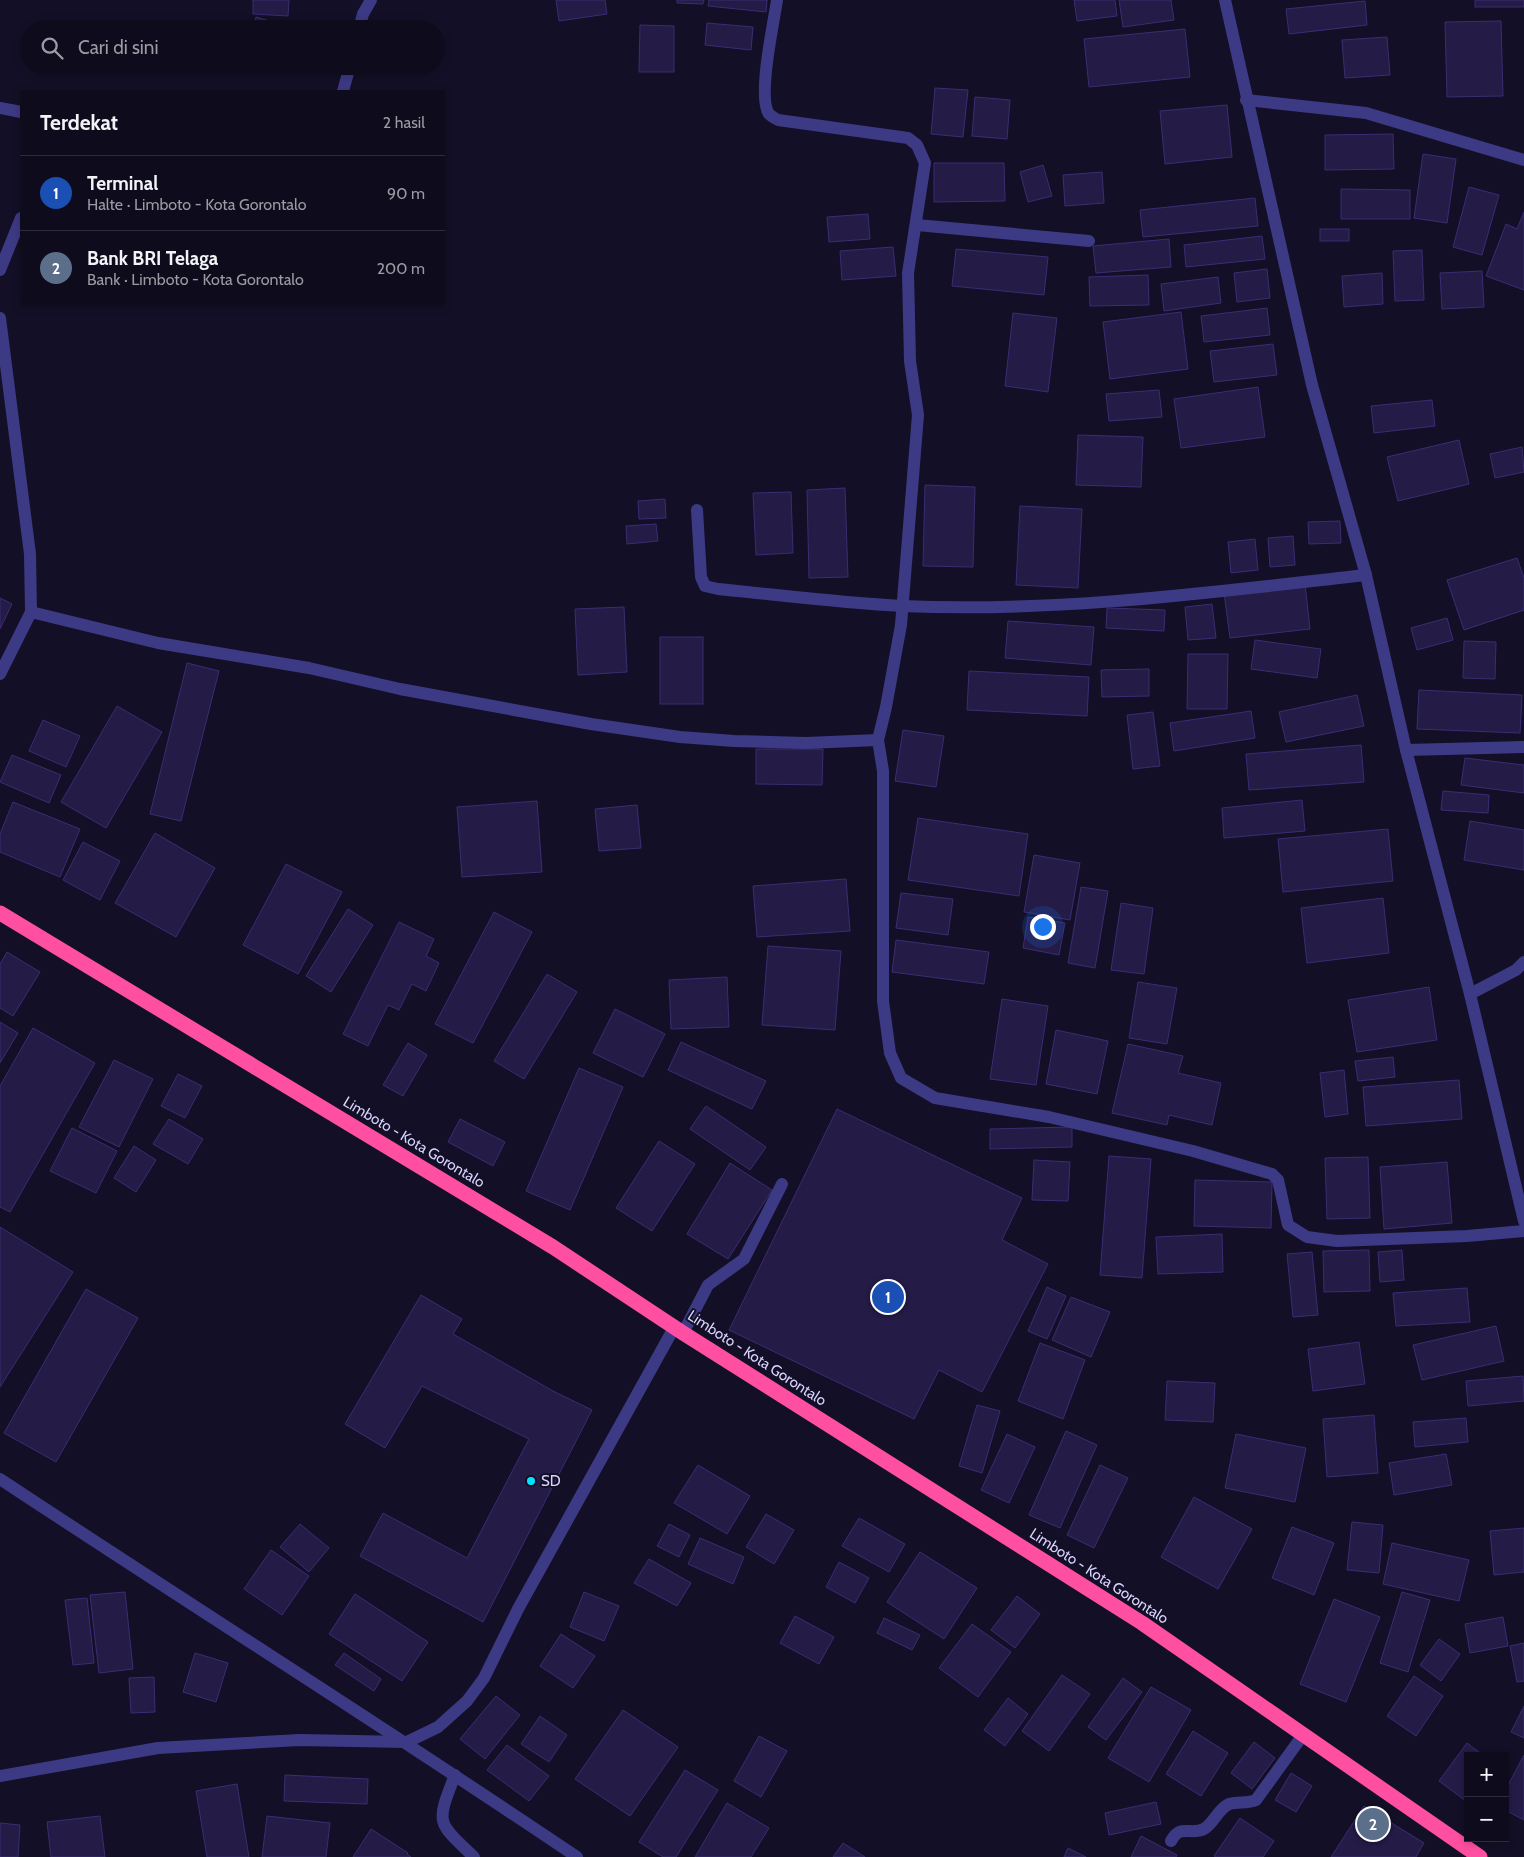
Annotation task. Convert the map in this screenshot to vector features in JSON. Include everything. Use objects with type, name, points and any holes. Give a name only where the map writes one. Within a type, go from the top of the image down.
[{"type":"highway","name":"Limboto - Kota Gorontalo","points":[[0,913],[553,1247],[1142,1623],[1480,1857]]},
{"type":"street","points":[[361,20],[371,0]]},
{"type":"street","points":[[777,0],[764,86],[765,103],[769,114],[778,120],[908,138],[917,145],[925,163],[917,225],[908,273],[910,361],[918,415],[902,606],[886,707],[878,740],[882,771],[883,1001],[890,1053],[901,1078],[935,1098],[1049,1117],[1193,1151],[1272,1174],[1278,1180],[1288,1225],[1307,1237],[1346,1240],[1467,1236],[1524,1231]]},
{"type":"street","points":[[1224,0],[1312,385],[1366,575],[1406,750],[1470,994],[1524,1221]]},
{"type":"street","points":[[343,90],[347,75]]},
{"type":"street","points":[[1246,100],[1366,113],[1524,160]]},
{"type":"street","points":[[0,108],[20,112]]},
{"type":"street","points":[[0,270],[20,220]]},
{"type":"street","points":[[917,225],[1089,241]]},
{"type":"street","points":[[0,318],[27,528],[31,612],[0,674]]},
{"type":"street","points":[[697,510],[700,577],[705,586],[718,589],[902,606],[1046,605],[1194,594],[1366,575]]},
{"type":"street","points":[[31,612],[158,643],[309,668],[418,693],[601,726],[680,737],[734,741],[806,743],[878,740]]},
{"type":"street","points":[[1406,750],[1524,747]]},
{"type":"street","points":[[1470,994],[1516,970],[1524,962]]},
{"type":"street","points":[[0,1776],[158,1748],[299,1740],[407,1742],[438,1727],[467,1701],[484,1678],[518,1609],[679,1329],[708,1285],[744,1259],[782,1184]]},
{"type":"street","points":[[0,1479],[196,1608],[407,1742],[577,1857]]},
{"type":"street","points":[[1170,1841],[1176,1833],[1183,1830],[1197,1832],[1206,1828],[1223,1808],[1231,1804],[1249,1803],[1256,1800],[1303,1735]]},
{"type":"street","points":[[455,1775],[441,1811],[444,1825],[474,1857]]},
{"type":"building","points":[[253,0],[289,0],[288,16],[253,14]]},
{"type":"building","points":[[556,0],[605,0],[607,14],[559,21]]},
{"type":"building","points":[[677,0],[704,0],[703,4],[677,3]]},
{"type":"building","points":[[709,0],[767,0],[766,12],[708,6]]},
{"type":"building","points":[[1074,0],[1115,0],[1117,16],[1077,21]]},
{"type":"building","points":[[1119,0],[1171,0],[1174,20],[1123,27]]},
{"type":"building","points":[[1475,0],[1524,0],[1524,7],[1475,7]]},
{"type":"building","points":[[1365,1],[1367,25],[1289,34],[1286,9]]},
{"type":"building","points":[[256,17],[266,20],[255,20]]},
{"type":"building","points":[[1501,21],[1503,96],[1447,97],[1445,22]]},
{"type":"building","points":[[707,23],[753,27],[751,50],[705,45]]},
{"type":"building","points":[[640,25],[674,26],[674,72],[639,72]]},
{"type":"building","points":[[1185,29],[1190,77],[1089,87],[1084,39]]},
{"type":"building","points":[[1387,37],[1390,75],[1345,78],[1342,40]]},
{"type":"building","points":[[935,88],[968,90],[963,137],[931,134]]},
{"type":"building","points":[[975,97],[1010,100],[1007,139],[972,136]]},
{"type":"building","points":[[1227,105],[1232,157],[1165,164],[1160,111]]},
{"type":"building","points":[[1393,134],[1394,169],[1325,170],[1325,135]]},
{"type":"building","points":[[1423,154],[1456,159],[1447,223],[1414,218]]},
{"type":"building","points":[[934,163],[1004,163],[1005,201],[934,202]]},
{"type":"building","points":[[1043,165],[1052,196],[1028,202],[1020,172]]},
{"type":"building","points":[[1102,172],[1104,203],[1065,206],[1063,175]]},
{"type":"building","points":[[1469,187],[1499,195],[1482,255],[1453,247]]},
{"type":"building","points":[[1341,189],[1410,190],[1410,219],[1341,219]]},
{"type":"building","points":[[1255,198],[1258,226],[1143,237],[1140,210]]},
{"type":"building","points":[[1524,212],[1524,290],[1486,276],[1506,224],[1517,229]]},
{"type":"building","points":[[868,214],[870,239],[829,242],[827,217]]},
{"type":"building","points":[[1320,229],[1349,229],[1349,241],[1320,241]]},
{"type":"building","points":[[1262,236],[1265,259],[1186,267],[1184,245]]},
{"type":"building","points":[[1169,239],[1171,267],[1096,273],[1093,246]]},
{"type":"building","points":[[893,247],[896,276],[842,280],[840,251]]},
{"type":"building","points":[[956,249],[1048,257],[1044,295],[952,286]]},
{"type":"building","points":[[1422,250],[1424,300],[1395,301],[1393,251]]},
{"type":"building","points":[[1267,269],[1270,298],[1237,302],[1234,273]]},
{"type":"building","points":[[1482,271],[1484,307],[1442,309],[1440,273]]},
{"type":"building","points":[[1382,273],[1383,304],[1344,307],[1342,276]]},
{"type":"building","points":[[1148,275],[1149,305],[1090,306],[1089,277]]},
{"type":"building","points":[[1218,277],[1221,303],[1164,311],[1161,284]]},
{"type":"building","points":[[1267,308],[1270,335],[1204,342],[1201,316]]},
{"type":"building","points":[[1181,312],[1188,369],[1110,379],[1103,322]]},
{"type":"building","points":[[1013,313],[1057,318],[1048,392],[1005,386]]},
{"type":"building","points":[[1273,344],[1277,375],[1214,382],[1210,351]]},
{"type":"building","points":[[1258,387],[1265,437],[1181,448],[1174,399]]},
{"type":"building","points":[[1159,390],[1162,417],[1109,421],[1106,394]]},
{"type":"building","points":[[1432,400],[1435,426],[1374,433],[1371,406]]},
{"type":"building","points":[[1078,435],[1143,437],[1141,487],[1076,485]]},
{"type":"building","points":[[1459,440],[1469,484],[1398,501],[1387,457]]},
{"type":"building","points":[[1522,447],[1524,472],[1495,478],[1490,454]]},
{"type":"building","points":[[925,485],[975,487],[973,567],[923,566]]},
{"type":"building","points":[[845,488],[848,577],[809,578],[807,490]]},
{"type":"building","points":[[791,492],[793,553],[756,555],[753,493]]},
{"type":"building","points":[[665,499],[666,518],[639,519],[638,501]]},
{"type":"building","points":[[1020,506],[1082,509],[1078,588],[1016,585]]},
{"type":"building","points":[[1340,521],[1341,543],[1309,544],[1308,522]]},
{"type":"building","points":[[656,524],[658,541],[627,544],[626,526]]},
{"type":"building","points":[[1293,536],[1295,565],[1270,567],[1268,538]]},
{"type":"building","points":[[1255,539],[1258,570],[1231,573],[1228,542]]},
{"type":"building","points":[[1517,558],[1524,578],[1524,610],[1464,630],[1447,580]]},
{"type":"building","points":[[1305,584],[1310,629],[1230,638],[1224,593]]},
{"type":"building","points":[[0,598],[12,604],[0,629]]},
{"type":"building","points":[[1212,604],[1216,638],[1188,640],[1185,607]]},
{"type":"building","points":[[624,607],[627,672],[578,675],[575,609]]},
{"type":"building","points":[[1107,608],[1165,610],[1164,631],[1106,628]]},
{"type":"building","points":[[1447,618],[1453,640],[1417,650],[1411,628]]},
{"type":"building","points":[[1008,621],[1094,627],[1091,665],[1005,658]]},
{"type":"building","points":[[660,637],[703,637],[703,704],[660,704]]},
{"type":"building","points":[[1255,640],[1321,649],[1317,678],[1251,669]]},
{"type":"building","points":[[1464,641],[1496,642],[1495,679],[1463,678]]},
{"type":"building","points":[[1188,654],[1228,654],[1227,709],[1187,709]]},
{"type":"building","points":[[187,663],[219,671],[181,821],[150,814]]},
{"type":"building","points":[[1149,669],[1149,696],[1102,697],[1101,670]]},
{"type":"building","points":[[969,671],[1089,677],[1087,716],[967,710]]},
{"type":"building","points":[[1419,690],[1522,695],[1520,733],[1417,729]]},
{"type":"building","points":[[1357,695],[1364,726],[1286,742],[1279,712]]},
{"type":"building","points":[[117,706],[162,732],[106,828],[61,802]]},
{"type":"building","points":[[1251,711],[1255,738],[1174,751],[1170,723]]},
{"type":"building","points":[[1153,712],[1160,766],[1133,769],[1127,715]]},
{"type":"building","points":[[43,720],[80,736],[66,767],[29,751]]},
{"type":"building","points":[[903,730],[944,736],[936,787],[895,781]]},
{"type":"building","points":[[1361,745],[1364,782],[1249,790],[1246,754]]},
{"type":"building","points":[[756,749],[823,749],[822,785],[756,784]]},
{"type":"building","points":[[12,755],[61,775],[49,803],[0,782]]},
{"type":"building","points":[[1465,758],[1524,765],[1524,793],[1461,785]]},
{"type":"building","points":[[1443,791],[1489,795],[1488,813],[1441,810]]},
{"type":"building","points":[[1302,800],[1305,831],[1224,838],[1222,808]]},
{"type":"building","points":[[537,801],[542,872],[462,877],[457,807]]},
{"type":"building","points":[[13,802],[80,829],[60,877],[0,852],[0,834]]},
{"type":"building","points":[[637,805],[641,848],[599,851],[595,809]]},
{"type":"building","points":[[918,818],[1028,834],[1019,896],[908,880]]},
{"type":"building","points":[[1470,821],[1524,830],[1524,870],[1464,860]]},
{"type":"building","points":[[1388,829],[1393,881],[1283,892],[1278,839]]},
{"type":"building","points":[[155,833],[215,868],[176,937],[115,903]]},
{"type":"building","points":[[83,842],[120,861],[100,900],[63,880]]},
{"type":"building","points":[[1034,855],[1080,863],[1070,920],[1024,912]]},
{"type":"building","points":[[286,864],[342,892],[298,974],[243,945]]},
{"type":"building","points":[[846,879],[850,931],[757,937],[753,886]]},
{"type":"building","points":[[1081,887],[1108,891],[1095,968],[1068,963]]},
{"type":"building","points":[[901,893],[953,899],[948,935],[896,928]]},
{"type":"building","points":[[1383,898],[1389,953],[1307,963],[1301,908]]},
{"type":"building","points":[[1121,903],[1153,908],[1144,974],[1111,970]]},
{"type":"building","points":[[348,909],[373,925],[331,992],[306,976]]},
{"type":"building","points":[[494,912],[532,932],[473,1043],[435,1024]]},
{"type":"building","points":[[1028,917],[1065,923],[1059,955],[1023,948]]},
{"type":"building","points":[[399,922],[434,939],[426,956],[439,963],[426,991],[412,984],[399,1010],[388,1005],[368,1046],[343,1034]]},
{"type":"building","points":[[896,940],[989,952],[984,984],[892,972]]},
{"type":"building","points":[[768,946],[841,951],[835,1030],[762,1025]]},
{"type":"building","points":[[7,952],[40,972],[13,1016],[0,1008],[0,964]]},
{"type":"building","points":[[547,974],[577,992],[524,1079],[494,1061]]},
{"type":"building","points":[[727,977],[729,1027],[671,1029],[669,980]]},
{"type":"building","points":[[1138,982],[1177,988],[1167,1044],[1129,1038]]},
{"type":"building","points":[[1429,987],[1437,1040],[1357,1052],[1348,1000]]},
{"type":"building","points":[[1002,999],[1048,1006],[1036,1085],[990,1079]]},
{"type":"building","points":[[615,1009],[665,1034],[643,1077],[593,1053]]},
{"type":"building","points":[[0,1022],[18,1033],[0,1063]]},
{"type":"building","points":[[33,1028],[95,1063],[10,1212],[0,1207],[0,1086]]},
{"type":"building","points":[[1056,1030],[1108,1041],[1097,1094],[1046,1084]]},
{"type":"building","points":[[681,1042],[766,1081],[752,1109],[668,1070]]},
{"type":"building","points":[[408,1043],[427,1055],[403,1096],[383,1085]]},
{"type":"building","points":[[1128,1044],[1183,1056],[1178,1073],[1221,1083],[1212,1125],[1169,1115],[1167,1125],[1112,1113]]},
{"type":"building","points":[[1393,1057],[1395,1077],[1358,1081],[1355,1061]]},
{"type":"building","points":[[114,1060],[153,1079],[119,1147],[79,1127]]},
{"type":"building","points":[[579,1068],[623,1087],[570,1210],[526,1191]]},
{"type":"building","points":[[1344,1070],[1348,1114],[1325,1117],[1320,1073]]},
{"type":"building","points":[[178,1074],[202,1086],[185,1118],[161,1106]]},
{"type":"building","points":[[1459,1080],[1462,1119],[1366,1126],[1363,1087]]},
{"type":"building","points":[[706,1106],[766,1147],[750,1170],[690,1129]]},
{"type":"building","points":[[837,1109],[1022,1198],[1002,1240],[1048,1264],[982,1392],[939,1370],[914,1419],[729,1330]]},
{"type":"building","points":[[169,1119],[203,1139],[188,1164],[153,1144]]},
{"type":"building","points":[[460,1119],[505,1142],[493,1166],[448,1142]]},
{"type":"building","points":[[1072,1127],[1072,1147],[990,1149],[990,1129]]},
{"type":"building","points":[[72,1128],[117,1151],[96,1193],[50,1171]]},
{"type":"building","points":[[659,1141],[695,1164],[652,1231],[616,1208]]},
{"type":"building","points":[[134,1146],[156,1160],[136,1192],[114,1178]]},
{"type":"building","points":[[1109,1156],[1151,1159],[1142,1278],[1100,1275]]},
{"type":"building","points":[[1368,1157],[1370,1218],[1327,1219],[1325,1158]]},
{"type":"building","points":[[1034,1160],[1070,1162],[1068,1201],[1032,1200]]},
{"type":"building","points":[[1447,1162],[1452,1223],[1384,1229],[1380,1167]]},
{"type":"building","points":[[730,1163],[772,1190],[728,1259],[687,1234]]},
{"type":"building","points":[[1195,1180],[1272,1182],[1271,1228],[1194,1226]]},
{"type":"building","points":[[0,1227],[73,1272],[0,1387]]},
{"type":"building","points":[[1222,1234],[1223,1272],[1158,1274],[1156,1237]]},
{"type":"building","points":[[1369,1250],[1370,1291],[1324,1292],[1323,1251]]},
{"type":"building","points":[[1402,1250],[1404,1280],[1380,1282],[1378,1252]]},
{"type":"building","points":[[1312,1252],[1318,1315],[1293,1317],[1287,1254]]},
{"type":"building","points":[[1047,1287],[1066,1296],[1047,1339],[1028,1331]]},
{"type":"building","points":[[1467,1288],[1470,1322],[1396,1326],[1393,1293]]},
{"type":"building","points":[[86,1289],[138,1318],[56,1462],[4,1433]]},
{"type":"building","name":"SD","points":[[421,1295],[462,1319],[453,1334],[553,1391],[592,1410],[483,1622],[360,1556],[383,1513],[467,1558],[529,1439],[422,1386],[385,1448],[345,1424]]},
{"type":"building","points":[[1071,1297],[1110,1312],[1091,1357],[1052,1340]]},
{"type":"building","points":[[1496,1326],[1504,1361],[1422,1380],[1413,1345]]},
{"type":"building","points":[[1359,1342],[1365,1384],[1313,1391],[1308,1349]]},
{"type":"building","points":[[1040,1343],[1085,1360],[1063,1419],[1018,1401]]},
{"type":"building","points":[[1523,1376],[1524,1401],[1468,1406],[1466,1381]]},
{"type":"building","points":[[1167,1381],[1215,1383],[1213,1422],[1165,1420]]},
{"type":"building","points":[[977,1405],[1000,1411],[982,1473],[959,1466]]},
{"type":"building","points":[[1374,1415],[1378,1473],[1327,1477],[1323,1419]]},
{"type":"building","points":[[1466,1418],[1468,1442],[1415,1447],[1413,1422]]},
{"type":"building","points":[[1066,1431],[1097,1445],[1060,1528],[1029,1515]]},
{"type":"building","points":[[1007,1434],[1035,1447],[1009,1503],[981,1490]]},
{"type":"building","points":[[1236,1434],[1306,1448],[1295,1502],[1225,1488]]},
{"type":"building","points":[[1446,1454],[1452,1485],[1394,1495],[1389,1463]]},
{"type":"building","points":[[698,1465],[750,1496],[727,1534],[674,1503]]},
{"type":"building","points":[[1100,1465],[1128,1478],[1094,1548],[1067,1535]]},
{"type":"building","points":[[1194,1497],[1252,1529],[1218,1589],[1161,1557]]},
{"type":"building","points":[[766,1514],[794,1530],[774,1564],[746,1547]]},
{"type":"building","points":[[859,1518],[905,1544],[889,1572],[842,1546]]},
{"type":"building","points":[[1352,1522],[1383,1525],[1379,1573],[1347,1570]]},
{"type":"building","points":[[300,1524],[329,1548],[309,1572],[280,1547]]},
{"type":"building","points":[[669,1524],[690,1535],[679,1557],[657,1546]]},
{"type":"building","points":[[1292,1527],[1334,1543],[1314,1595],[1272,1578]]},
{"type":"building","points":[[1524,1528],[1524,1572],[1494,1575],[1490,1531]]},
{"type":"building","points":[[700,1538],[744,1557],[733,1584],[688,1564]]},
{"type":"building","points":[[1392,1543],[1469,1560],[1459,1601],[1383,1584]]},
{"type":"building","points":[[271,1550],[309,1576],[282,1615],[244,1589]]},
{"type":"building","points":[[920,1552],[977,1588],[944,1639],[887,1602]]},
{"type":"building","points":[[649,1559],[691,1583],[677,1606],[634,1583]]},
{"type":"building","points":[[839,1562],[869,1578],[855,1603],[826,1587]]},
{"type":"building","points":[[125,1592],[133,1669],[99,1673],[90,1595]]},
{"type":"building","points":[[584,1592],[619,1606],[604,1641],[570,1627]]},
{"type":"building","points":[[1402,1592],[1430,1600],[1408,1672],[1380,1663]]},
{"type":"building","points":[[355,1594],[428,1642],[402,1681],[329,1634]]},
{"type":"building","points":[[1017,1596],[1040,1614],[1015,1648],[991,1630]]},
{"type":"building","points":[[87,1598],[94,1663],[73,1665],[65,1600]]},
{"type":"building","points":[[1334,1599],[1380,1617],[1346,1702],[1300,1684]]},
{"type":"building","points":[[795,1616],[834,1637],[819,1664],[780,1643]]},
{"type":"building","points":[[1503,1617],[1508,1646],[1470,1653],[1465,1624]]},
{"type":"building","points":[[884,1618],[920,1635],[912,1650],[877,1633]]},
{"type":"building","points":[[972,1624],[1011,1652],[978,1697],[939,1668]]},
{"type":"building","points":[[561,1634],[595,1656],[573,1688],[540,1666]]},
{"type":"building","points":[[1439,1639],[1460,1654],[1441,1681],[1420,1665]]},
{"type":"building","points":[[1524,1643],[1524,1681],[1517,1682],[1510,1646]]},
{"type":"building","points":[[195,1653],[228,1663],[216,1702],[183,1692]]},
{"type":"building","points":[[344,1653],[381,1679],[374,1691],[335,1665]]},
{"type":"building","points":[[1062,1675],[1090,1694],[1049,1751],[1022,1731]]},
{"type":"building","points":[[1414,1676],[1443,1696],[1416,1736],[1387,1716]]},
{"type":"building","points":[[154,1677],[155,1712],[131,1713],[129,1678]]},
{"type":"building","points":[[1123,1678],[1142,1692],[1106,1740],[1088,1727]]},
{"type":"building","points":[[1151,1687],[1191,1710],[1149,1782],[1108,1758]]},
{"type":"building","points":[[496,1696],[520,1715],[485,1759],[460,1739]]},
{"type":"building","points":[[1008,1698],[1028,1714],[1005,1746],[984,1730]]},
{"type":"building","points":[[1524,1706],[1524,1738],[1511,1732]]},
{"type":"building","points":[[623,1710],[678,1747],[630,1816],[575,1779]]},
{"type":"building","points":[[540,1716],[567,1735],[549,1762],[521,1744]]},
{"type":"building","points":[[1193,1731],[1228,1753],[1201,1796],[1166,1774]]},
{"type":"building","points":[[759,1736],[787,1751],[761,1797],[734,1781]]},
{"type":"building","points":[[1254,1742],[1275,1758],[1252,1789],[1231,1773]]},
{"type":"building","points":[[1467,1743],[1479,1752],[1464,1752],[1464,1800],[1439,1781]]},
{"type":"building","points":[[507,1745],[549,1776],[529,1801],[487,1770]]},
{"type":"building","points":[[1524,1755],[1524,1820],[1509,1812],[1509,1783]]},
{"type":"building","points":[[685,1770],[718,1790],[676,1857],[663,1857],[639,1842]]},
{"type":"building","points":[[1291,1773],[1312,1786],[1296,1812],[1275,1800]]},
{"type":"building","points":[[285,1775],[368,1779],[367,1804],[284,1801]]},
{"type":"building","points":[[237,1784],[249,1857],[207,1857],[196,1791]]},
{"type":"building","points":[[1156,1802],[1161,1824],[1109,1835],[1105,1813]]},
{"type":"building","points":[[727,1803],[769,1828],[751,1857],[695,1857]]},
{"type":"building","points":[[1364,1806],[1424,1843],[1416,1857],[1331,1857]]},
{"type":"building","points":[[100,1816],[105,1857],[51,1857],[47,1822]]},
{"type":"building","points":[[267,1816],[330,1823],[326,1857],[262,1857]]},
{"type":"building","points":[[1240,1818],[1274,1841],[1263,1857],[1214,1856]]},
{"type":"building","points":[[0,1823],[20,1825],[18,1857],[0,1857]]},
{"type":"building","points":[[371,1829],[408,1853],[411,1857],[353,1857]]},
{"type":"building","points":[[1141,1836],[1177,1855],[1176,1857],[1131,1857]]},
{"type":"building","points":[[843,1843],[865,1857],[833,1857]]},
{"type":"building","points":[[1068,1848],[1086,1857],[1064,1857]]},
{"type":"place","name":"Terminal","points":[[888,1297]]},
{"type":"place","name":"SD","points":[[531,1481]]},
{"type":"place","name":"Bank BRI Telaga","points":[[1373,1824]]}]
